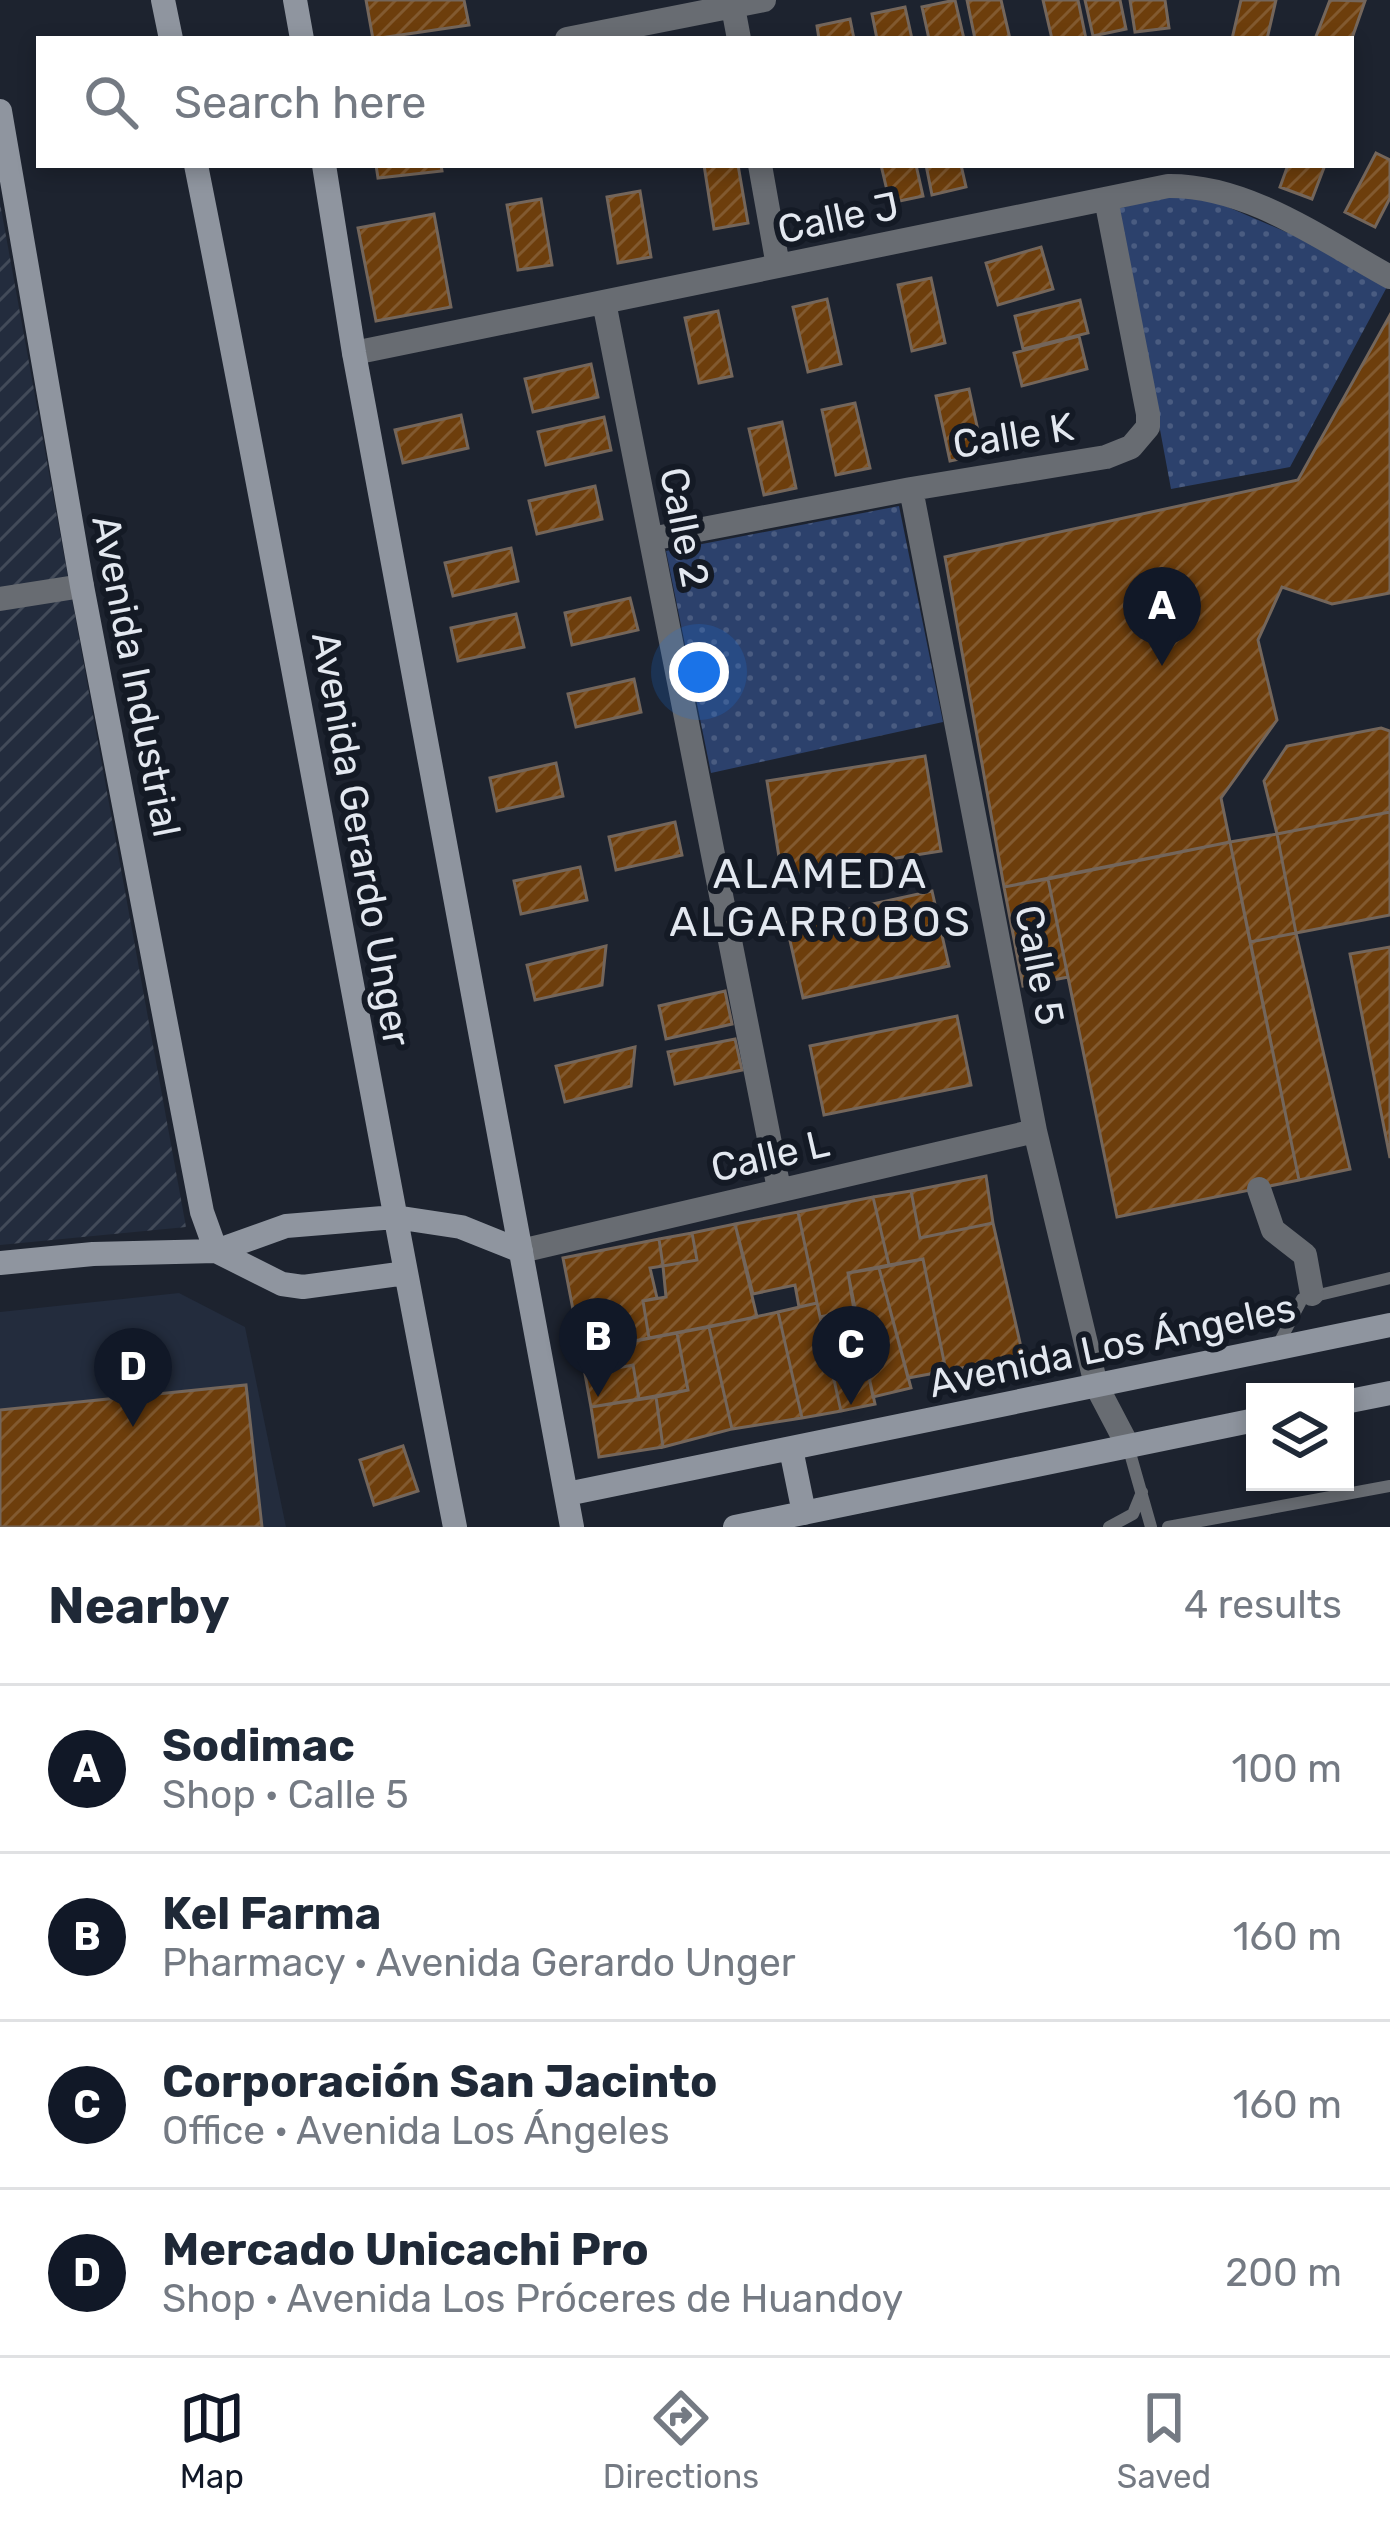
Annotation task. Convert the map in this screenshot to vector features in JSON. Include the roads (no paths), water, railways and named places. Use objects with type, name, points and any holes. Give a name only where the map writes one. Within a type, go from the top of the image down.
[{"type":"main road","points":[[163,0],[170,36]]},
{"type":"main road","points":[[295,0],[301,36]]},
{"type":"main road","name":"Avenida Industrial","points":[[0,111],[82,586],[202,1212],[216,1251]]},
{"type":"main road","name":"Avenida Gerardo Unger","points":[[197,168],[265,505],[383,1218],[406,1273],[454,1524]]},
{"type":"main road","name":"Avenida Gerardo Unger","points":[[323,168],[572,1527]]},
{"type":"main road","points":[[0,1263],[93,1254],[216,1251],[286,1226],[383,1218],[461,1226],[521,1251]]},
{"type":"main road","points":[[216,1251],[282,1284],[303,1287],[406,1273]]},
{"type":"main road","name":"Avenida Los Ángeles","points":[[567,1494],[1390,1325]]},
{"type":"main road","points":[[1354,1400],[1390,1393]]},
{"type":"main road","points":[[735,1527],[805,1520],[1246,1422]]},
{"type":"main road","points":[[791,1449],[805,1520]]},
{"type":"street","points":[[583,36],[764,0]]},
{"type":"street","points":[[733,7],[738,36]]},
{"type":"street","points":[[761,168],[778,266]]},
{"type":"street","name":"Calle J","points":[[354,353],[1168,186],[1201,186],[1237,195],[1388,270]]},
{"type":"street","name":"Calle K","points":[[651,539],[1106,457],[1141,439],[1148,414],[1106,199]]},
{"type":"street","name":"Calle 2","points":[[604,302],[779,1189]]},
{"type":"street","name":"Calle 5","points":[[911,489],[1035,1131],[1096,1385],[1128,1446]]},
{"type":"street","points":[[0,599],[82,586]]},
{"type":"street","name":"Calle L","points":[[521,1251],[1035,1131]]},
{"type":"street","points":[[1259,1189],[1273,1230],[1305,1255],[1312,1294]]},
{"type":"lane","points":[[1277,1348],[1295,1308],[1312,1294],[1390,1278]]},
{"type":"lane","points":[[1128,1446],[1151,1527]]},
{"type":"lane","points":[[1168,1527],[1390,1486]]},
{"type":"lane","points":[[1109,1527],[1133,1514],[1142,1491]]},
{"type":"place","name":"Sodimac","points":[[1162,666]]},
{"type":"place","name":"Kel Farma","points":[[598,1397]]},
{"type":"place","name":"Corporación San Jacinto","points":[[851,1405]]},
{"type":"place","name":"Mercado Unicachi Pro","points":[[133,1427]]},
{"type":"district","name":"ALAMEDA ALGARROBOS","points":[[821,897]]}]
